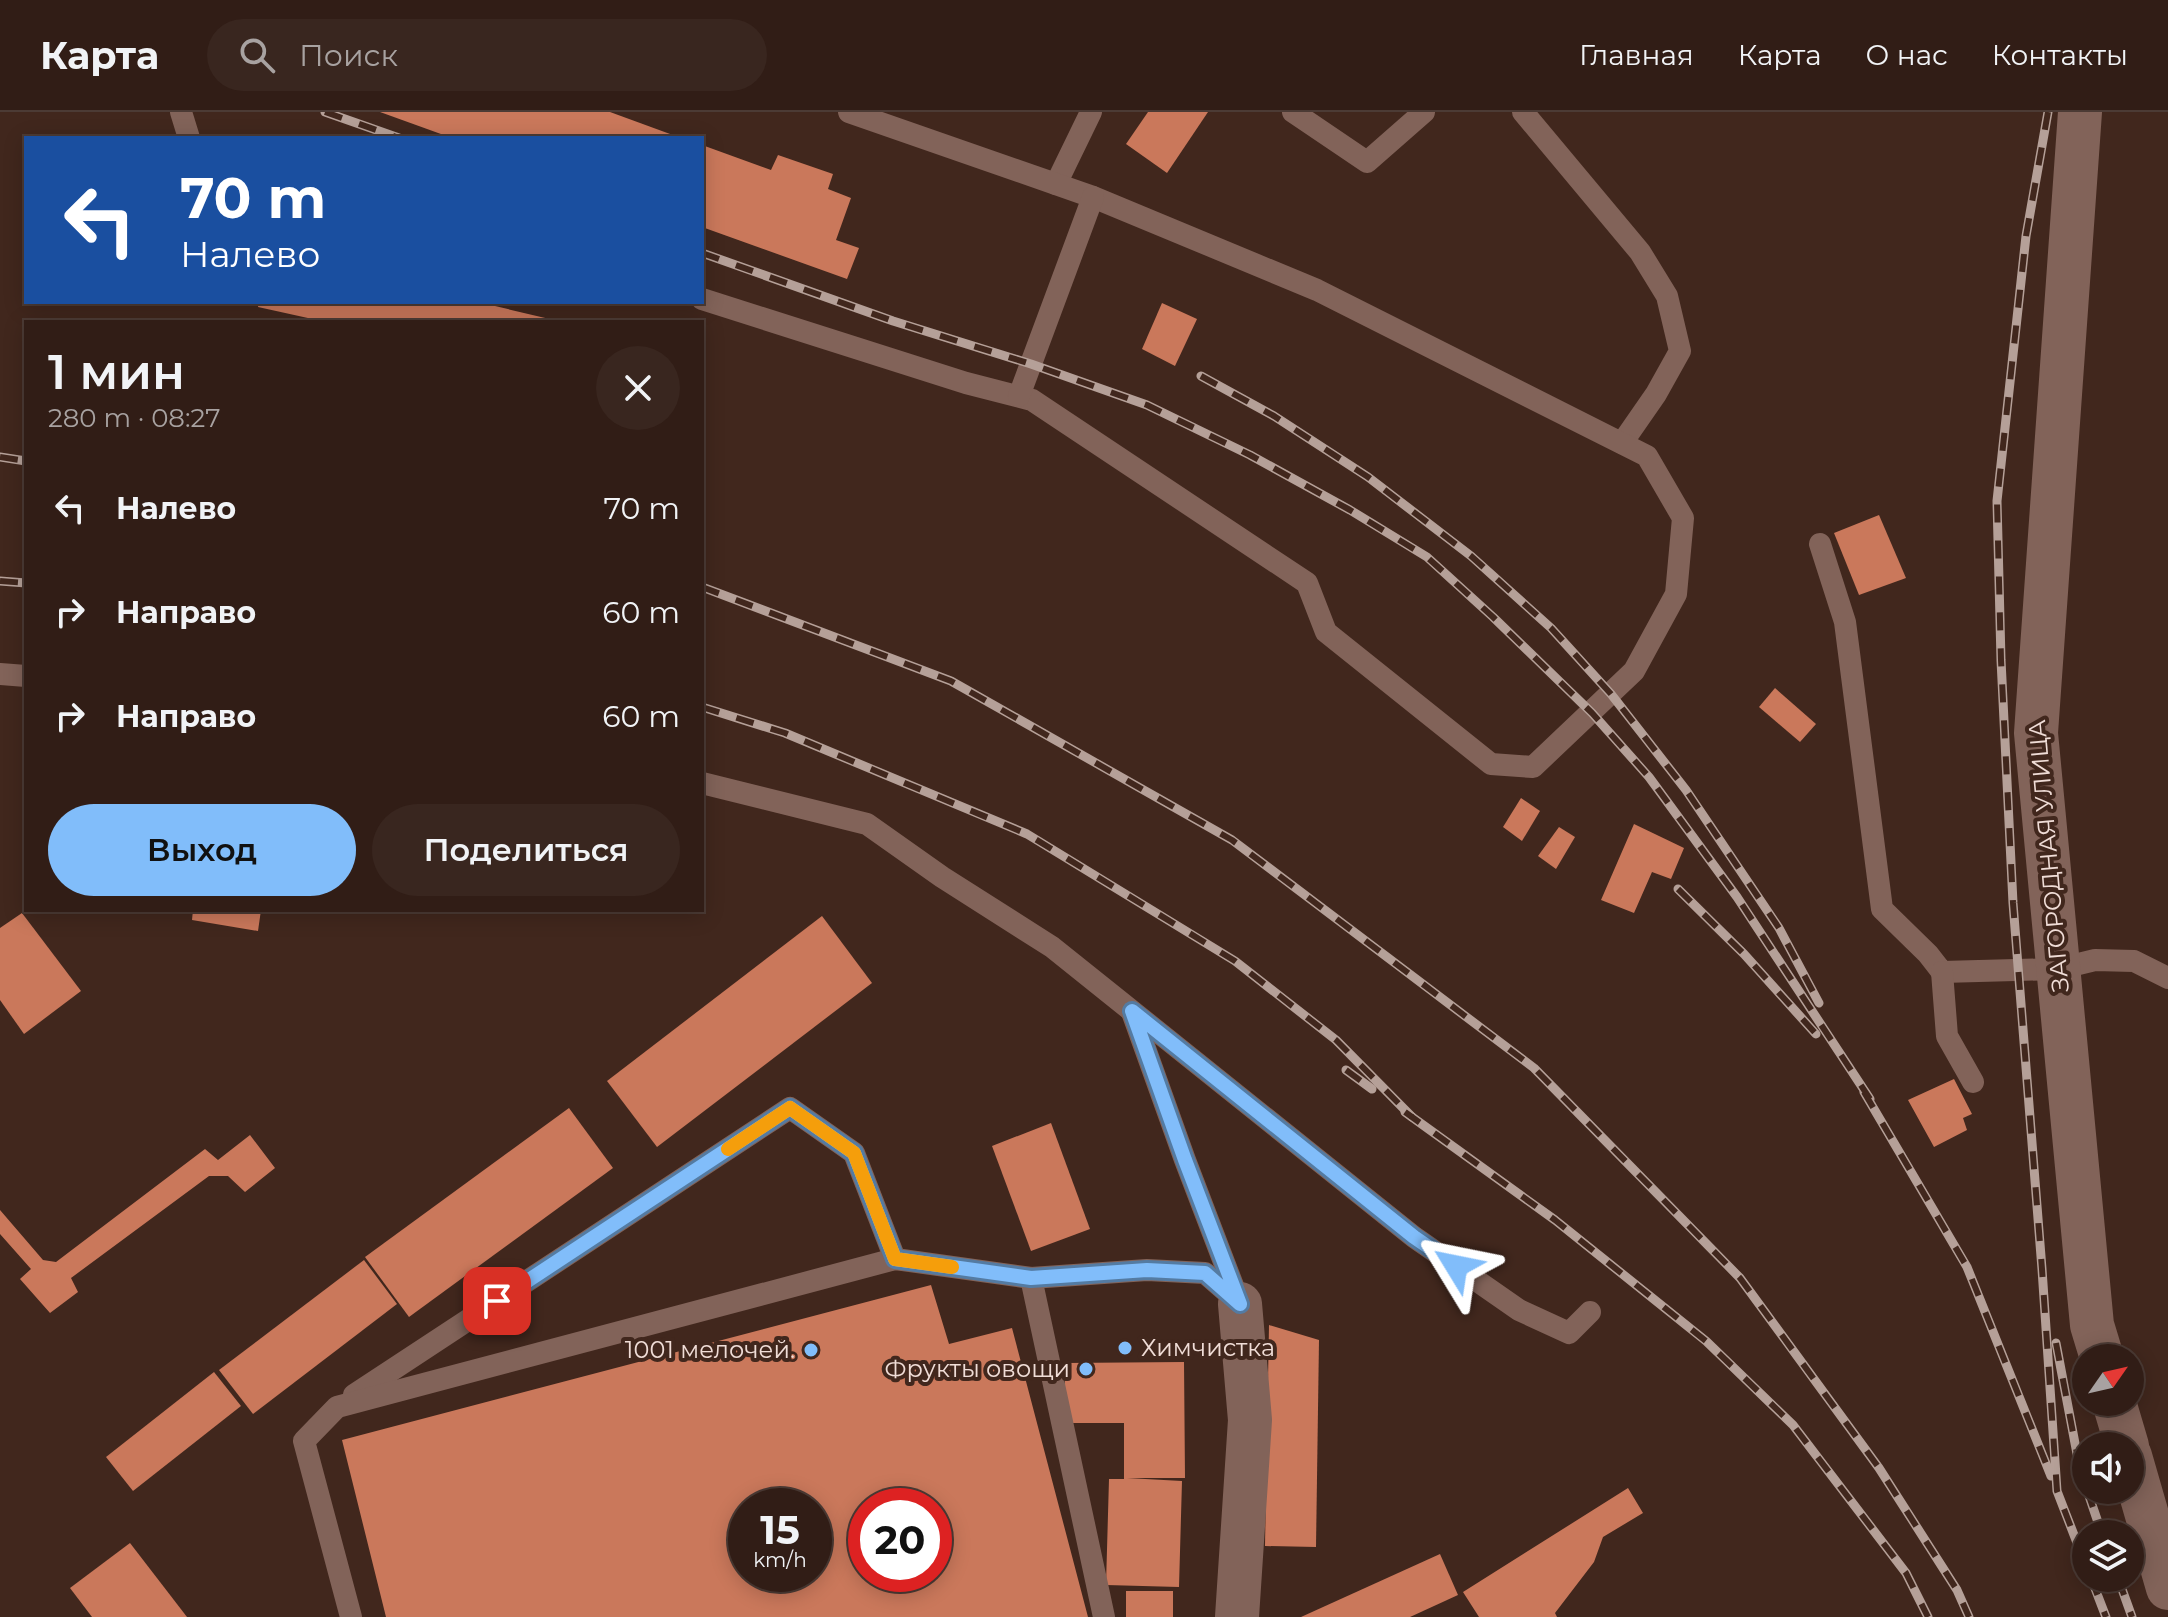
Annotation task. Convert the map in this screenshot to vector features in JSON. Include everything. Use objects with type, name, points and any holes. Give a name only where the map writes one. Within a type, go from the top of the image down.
[{"type":"street","name":"ЗАГОРОДНАЯ УЛИЦА","points":[[2080,112],[2036,733],[2092,1325],[2098,1344]]},
{"type":"street","points":[[1237,1617],[1250,1420],[1240,1304]]},
{"type":"street","points":[[2144,1504],[2168,1588]]},
{"type":"lane","points":[[181,112],[188,136]]},
{"type":"lane","points":[[704,300],[966,383],[1032,400],[1307,583],[1326,632],[1491,764],[1533,767],[1634,671],[1676,594],[1683,518],[1647,456],[1317,290],[1093,197],[849,112]]},
{"type":"lane","points":[[1056,184],[1091,112]]},
{"type":"lane","points":[[1293,112],[1367,162],[1424,112]]},
{"type":"lane","points":[[1523,112],[1640,252],[1667,296],[1680,351],[1656,394],[1622,443]]},
{"type":"lane","points":[[1019,396],[1093,197]]},
{"type":"lane","points":[[1820,544],[1845,622],[1882,909],[1942,972],[1947,1036],[1973,1082]]},
{"type":"lane","points":[[0,674],[24,676]]},
{"type":"lane","points":[[704,783],[867,824],[942,877],[1052,947],[1414,1237],[1519,1310],[1569,1333],[1590,1312]]},
{"type":"lane","points":[[1942,972],[2058,969],[2095,960],[2134,961],[2168,978]]},
{"type":"lane","points":[[1132,1011],[1240,1304]]},
{"type":"lane","points":[[351,1617],[304,1441],[337,1407],[790,1108],[854,1153],[895,1259]]},
{"type":"lane","points":[[337,1407],[895,1259],[1031,1278],[1147,1270],[1205,1273],[1240,1304]]},
{"type":"lane","points":[[1031,1278],[1104,1617]]},
{"type":"building","points":[[380,112],[610,112],[676,136],[446,136]]},
{"type":"building","points":[[1148,112],[1208,112],[1167,173],[1126,144]]},
{"type":"building","points":[[704,146],[771,170],[778,155],[833,174],[828,189],[851,198],[836,240],[859,248],[847,279],[704,228]]},
{"type":"building","points":[[1162,303],[1197,319],[1175,366],[1142,349]]},
{"type":"building","points":[[259,304],[486,304],[554,320],[317,320],[258,307]]},
{"type":"building","points":[[1879,515],[1906,578],[1859,595],[1834,533]]},
{"type":"building","points":[[1775,688],[1816,724],[1800,742],[1759,707]]},
{"type":"building","points":[[1521,798],[1540,811],[1522,841],[1503,827]]},
{"type":"building","points":[[1634,824],[1684,848],[1671,879],[1652,872],[1634,913],[1601,900]]},
{"type":"building","points":[[1559,827],[1575,837],[1556,869],[1538,856]]},
{"type":"building","points":[[193,912],[261,912],[258,931],[192,920]]},
{"type":"building","points":[[22,913],[81,991],[24,1034],[0,1000],[0,928]]},
{"type":"building","points":[[822,916],[872,983],[657,1147],[607,1081]]},
{"type":"building","points":[[1954,1079],[1972,1114],[1963,1118],[1967,1130],[1934,1147],[1908,1100]]},
{"type":"building","points":[[569,1108],[613,1168],[409,1317],[365,1257]]},
{"type":"building","points":[[1051,1123],[1090,1229],[1031,1251],[992,1146]]},
{"type":"building","points":[[250,1135],[275,1168],[245,1192],[228,1176],[209,1176],[71,1278],[78,1292],[50,1313],[20,1279],[31,1269],[0,1234],[0,1210],[43,1260],[56,1262],[205,1149],[218,1160]]},
{"type":"building","points":[[364,1260],[397,1304],[253,1414],[219,1370]]},
{"type":"building","points":[[931,1285],[949,1344],[1012,1328],[1088,1617],[386,1617],[342,1440]]},
{"type":"building","points":[[1269,1325],[1319,1340],[1316,1547],[1265,1546]]},
{"type":"building","points":[[1184,1362],[1185,1478],[1127,1478],[1182,1481],[1179,1587],[1106,1585],[1109,1479],[1124,1479],[1124,1423],[1065,1423],[1065,1363]]},
{"type":"building","points":[[214,1372],[241,1406],[133,1491],[106,1457]]},
{"type":"building","points":[[1628,1488],[1643,1513],[1603,1537],[1594,1562],[1555,1613],[1557,1617],[1479,1617],[1463,1592]]},
{"type":"building","points":[[130,1543],[187,1617],[92,1617],[70,1588]]},
{"type":"building","points":[[1440,1554],[1458,1595],[1410,1617],[1301,1617]]},
{"type":"building","points":[[1126,1591],[1173,1591],[1173,1617],[1126,1617]]},
{"type":"railway","points":[[325,112],[393,136]]},
{"type":"railway","points":[[2048,112],[2026,236],[1997,501],[2013,903],[2057,1491],[2072,1530]]},
{"type":"railway","points":[[704,254],[893,321],[1031,364],[1147,405],[1250,455],[1427,557],[1592,713],[1649,777],[1737,897],[1870,1099]]},
{"type":"railway","points":[[1201,376],[1274,416],[1368,477],[1471,556],[1551,628],[1611,694],[1686,790],[1779,928],[1819,1003]]},
{"type":"railway","points":[[0,457],[24,461]]},
{"type":"railway","points":[[0,581],[24,583]]},
{"type":"railway","points":[[704,588],[951,681],[1232,840],[1534,1068],[1740,1278],[1879,1468],[1957,1590],[1969,1617]]},
{"type":"railway","points":[[704,708],[785,733],[1027,834],[1235,961],[1336,1040],[1412,1117]]},
{"type":"railway","points":[[1678,889],[1744,954],[1816,1034]]},
{"type":"railway","points":[[1346,1070],[1372,1089]]},
{"type":"railway","points":[[1864,1092],[1967,1267],[2051,1476]]},
{"type":"railway","points":[[1405,1112],[1555,1220],[1706,1341],[1793,1425],[1906,1573],[1928,1617]]},
{"type":"railway","points":[[2056,1343],[2073,1432]]},
{"type":"railway","points":[[2092,1504],[2097,1520]]},
{"type":"railway","points":[[2096,1592],[2106,1617]]},
{"type":"railway","points":[[2123,1592],[2132,1617]]},
{"type":"slow traffic","points":[[728,1149],[790,1108],[854,1153],[895,1259],[952,1267]]},
{"type":"place","name":"Химчистка","points":[[1125,1348]]},
{"type":"place","name":"1001 мелочей.","points":[[811,1350]]},
{"type":"place","name":"Фрукты овощи","points":[[1086,1369]]},
{"type":"route","points":[[497,1301],[790,1108],[854,1153],[895,1259],[1031,1278],[1147,1270],[1205,1273],[1240,1304],[1132,1011],[1414,1237],[1456,1266]]}]
